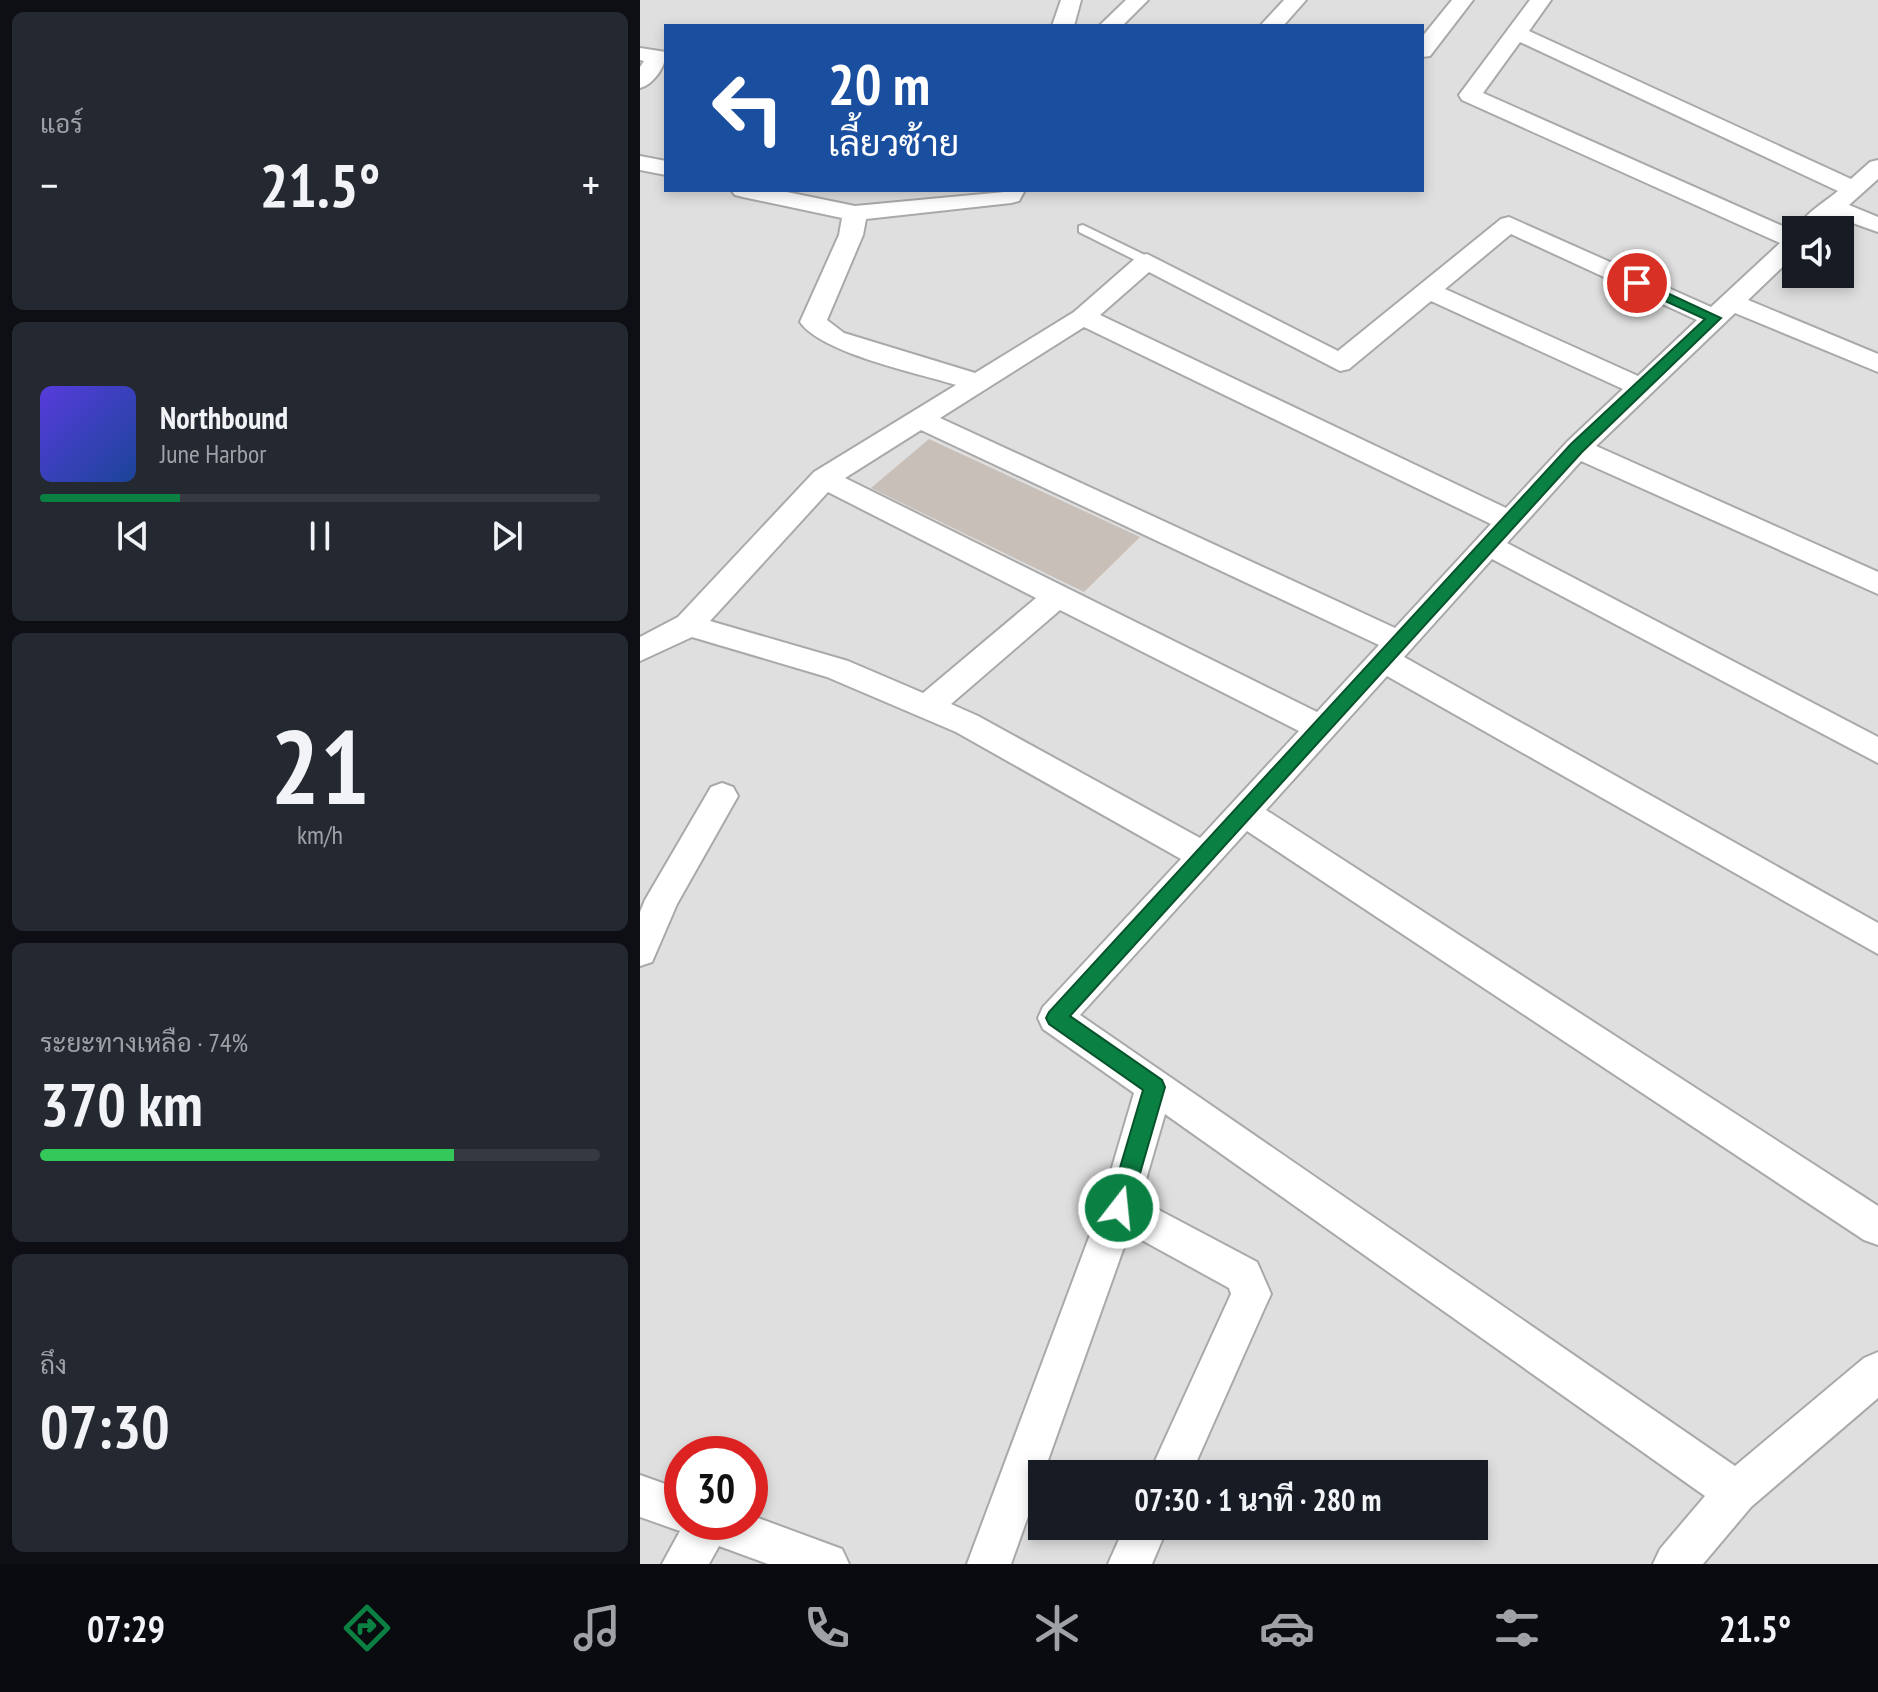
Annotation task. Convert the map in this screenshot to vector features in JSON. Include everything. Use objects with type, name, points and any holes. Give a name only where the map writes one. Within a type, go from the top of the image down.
[{"type":"street","points":[[1064,24],[1071,0]]},
{"type":"street","points":[[1112,24],[1138,0]]},
{"type":"street","points":[[1273,24],[1296,0]]},
{"type":"street","points":[[1424,49],[1463,0]]},
{"type":"street","points":[[1541,0],[1470,95],[1796,241],[1577,448],[1056,1018],[1736,1492]]},
{"type":"street","points":[[1517,33],[1851,188]]},
{"type":"street","points":[[640,54],[659,57],[640,81]]},
{"type":"street","points":[[640,163],[664,168]]},
{"type":"street","points":[[1821,216],[1878,167]]},
{"type":"street","points":[[753,192],[855,213],[1011,196],[1012,192]]},
{"type":"street","points":[[1831,206],[1878,225]]},
{"type":"street","points":[[855,213],[851,235],[813,322],[835,339],[976,382]]},
{"type":"street","points":[[640,650],[689,625],[824,479],[1083,317],[1147,261],[1340,363],[1509,224],[1723,310],[1878,364]]},
{"type":"street","points":[[1429,291],[1641,387]]},
{"type":"street","points":[[1083,317],[1510,521]]},
{"type":"street","points":[[917,418],[1391,651],[1878,940]]},
{"type":"street","points":[[1577,448],[1878,584]]},
{"type":"street","points":[[824,479],[1322,729]]},
{"type":"street","points":[[1488,545],[1878,751]]},
{"type":"street","points":[[927,707],[1057,596]]},
{"type":"street","points":[[689,625],[837,669],[967,724],[1204,856]]},
{"type":"street","points":[[640,952],[662,900],[722,796]]},
{"type":"street","points":[[1244,812],[1878,1227]]},
{"type":"street","points":[[989,1564],[1119,1208],[1154,1087]]},
{"type":"street","points":[[1119,1208],[1243,1275],[1251,1294],[1176,1460]]},
{"type":"street","points":[[1675,1564],[1736,1492],[1878,1372]]},
{"type":"street","points":[[640,1496],[664,1505]]},
{"type":"street","points":[[684,1564],[699,1540]]},
{"type":"street","points":[[760,1540],[827,1564]]},
{"type":"street","points":[[1130,1564],[1141,1540]]},
{"type":"lane","points":[[1083,229],[1147,261]]},
{"type":"shaded area","points":[[640,0],[1878,0],[1878,1564],[640,1564]]},
{"type":"building","points":[[929,439],[1140,537],[1084,592],[871,488]]},
{"type":"route","points":[[1119,1208],[1154,1087],[1056,1018],[1577,448],[1714,318],[1637,283]]}]
